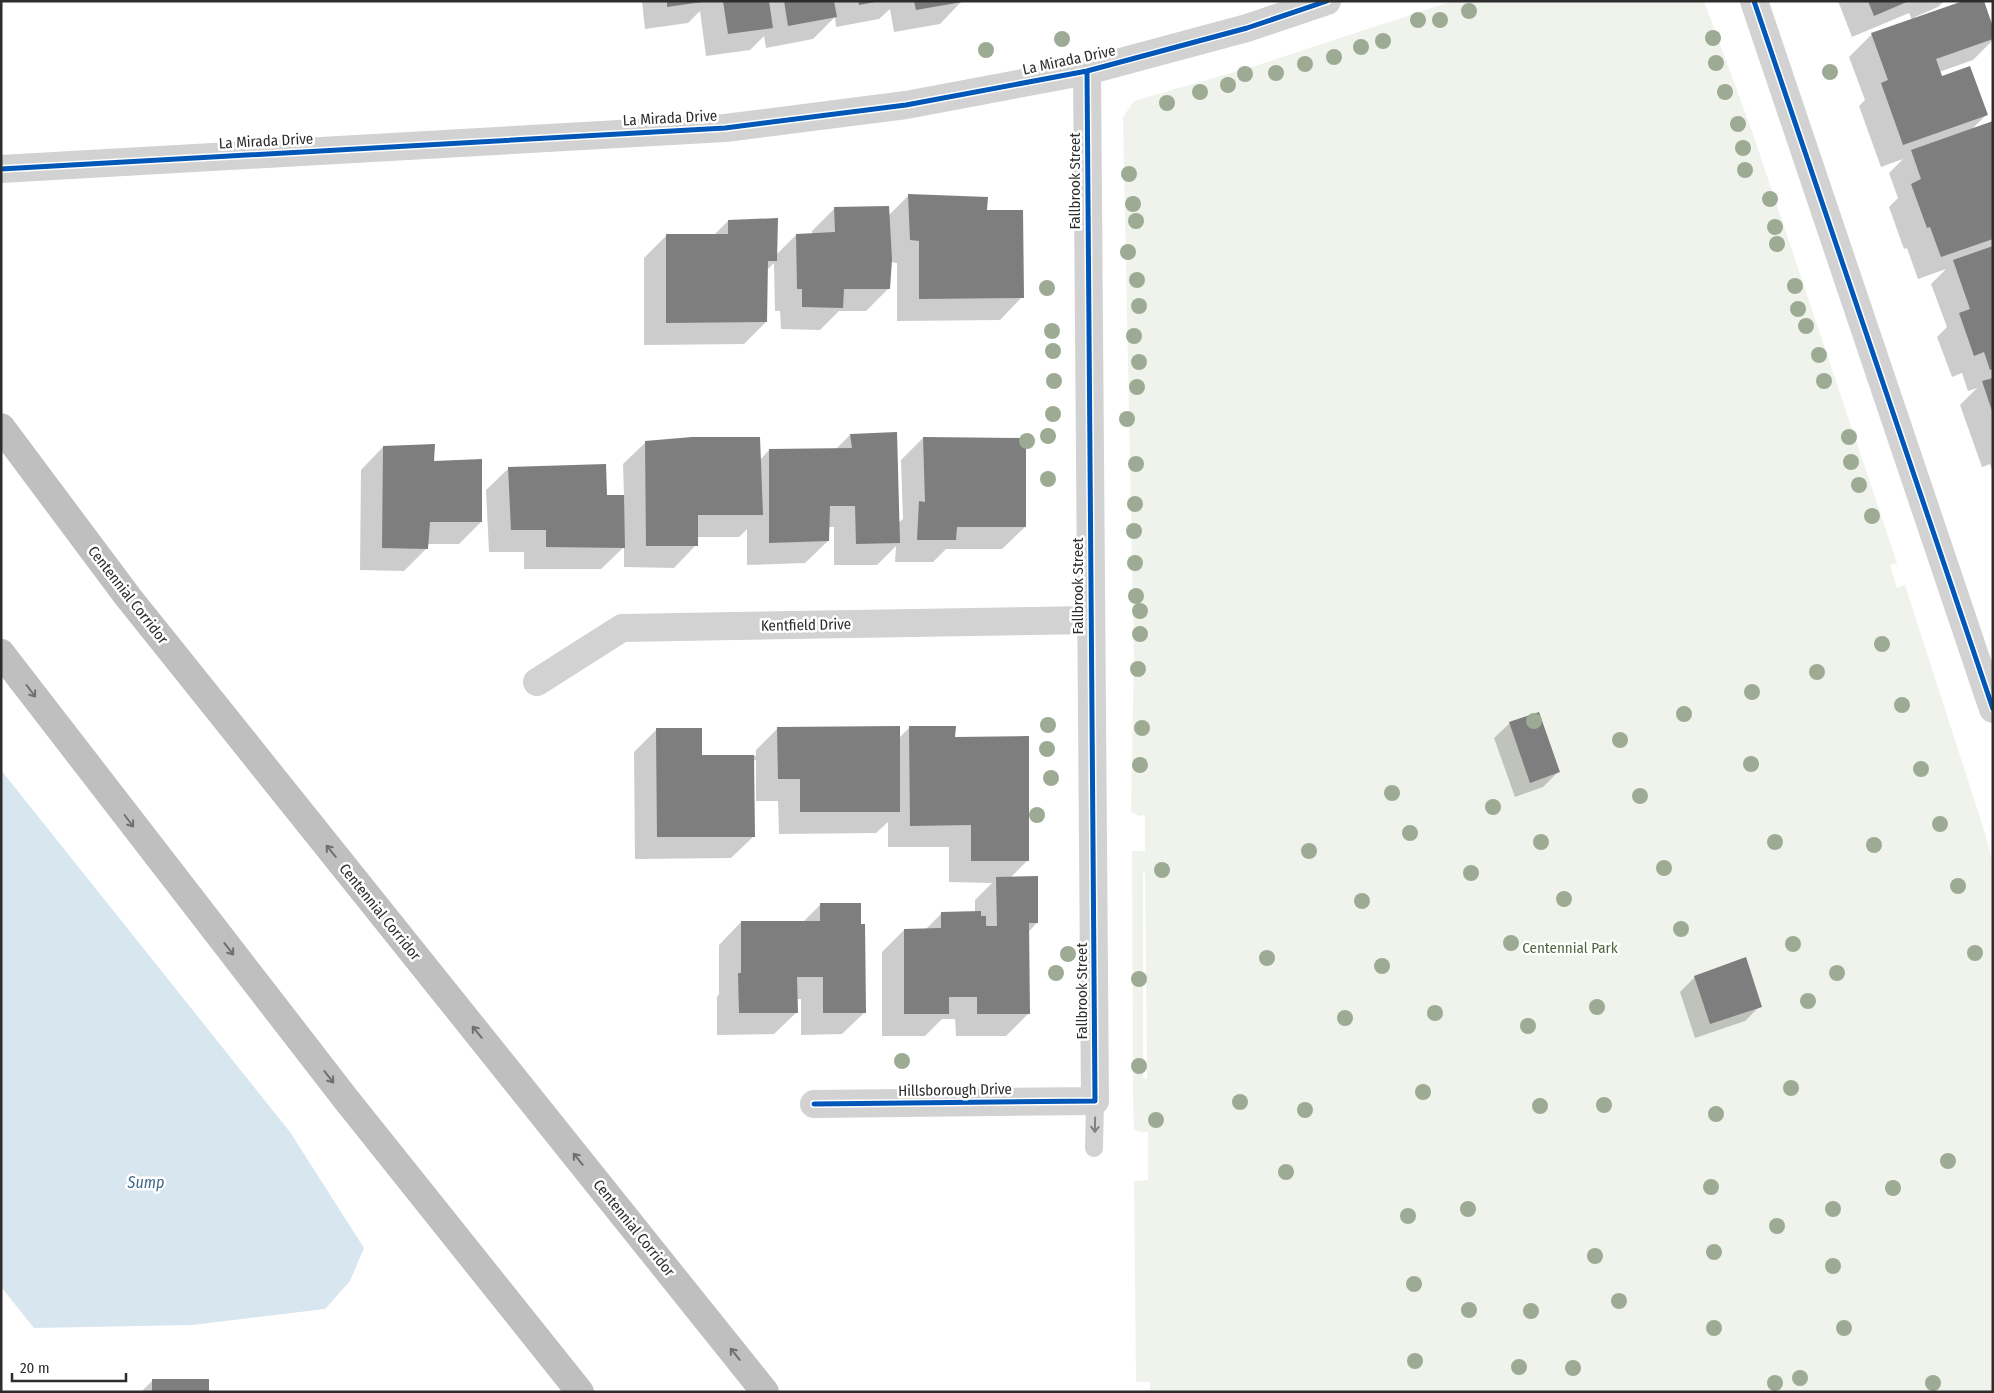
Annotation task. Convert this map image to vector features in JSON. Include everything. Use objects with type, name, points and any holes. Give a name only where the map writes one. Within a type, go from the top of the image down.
[{"type":"highway","name":"Centennial Corridor","points":[[1,428],[128,597],[765,1392]]},
{"type":"highway","points":[[1,653],[339,1090],[580,1392]]},
{"type":"street","name":"La Mirada Drive","points":[[1,169],[725,128],[906,105],[1087,70],[1247,28],[1327,1]]},
{"type":"street","points":[[1754,1],[1993,709]]},
{"type":"street","name":"Fallbrook Street","points":[[1087,70],[1095,1101]]},
{"type":"street","name":"Kentfield Drive","points":[[537,682],[622,628],[1091,620]]},
{"type":"street","name":"Hillsborough Drive","points":[[814,1104],[1095,1101]]},
{"type":"lane","points":[[1094,1148],[1095,1101]]},
{"type":"green space","name":"Centennial Park","points":[[1453,1],[1704,1],[1752,131],[1897,563],[1890,565],[1897,588],[1905,585],[1993,863],[1993,1392],[1136,1392],[1150,1390],[1150,1382],[1136,1382],[1134,1181],[1148,1180],[1148,1132],[1134,1130],[1133,1097],[1132,851],[1145,851],[1145,815],[1139,816],[1131,812],[1134,657],[1123,117],[1134,101],[1252,67]],"holes":[[[1143,872],[1145,872],[1147,1079],[1143,1078]]]},
{"type":"water","name":"Sump","points":[[1,770],[290,1132],[364,1248],[350,1281],[325,1309],[192,1325],[34,1328],[1,1287]]},
{"type":"building","points":[[667,1],[702,1],[702,2],[667,7]]},
{"type":"building","points":[[723,1],[769,1],[773,28],[728,34]]},
{"type":"building","points":[[784,1],[834,1],[837,17],[788,26]]},
{"type":"building","points":[[858,1],[875,1],[875,2],[859,5]]},
{"type":"building","points":[[914,1],[961,1],[962,2],[916,10]]},
{"type":"building","points":[[1868,1],[1909,1],[1874,16]]},
{"type":"building","points":[[1963,1],[1984,1],[1993,27],[1993,39],[1936,59],[1942,76],[1970,66],[1988,115],[1903,145],[1881,83],[1888,80],[1871,33]]},
{"type":"building","points":[[1993,121],[1993,239],[1941,257],[1930,227],[1927,228],[1911,184],[1921,179],[1911,150]]},
{"type":"building","points":[[908,194],[988,197],[987,210],[1023,210],[1024,298],[919,299],[919,241],[910,240]]},
{"type":"building","points":[[889,206],[892,259],[890,289],[844,289],[843,308],[802,307],[802,289],[797,289],[796,234],[835,232],[834,207]]},
{"type":"building","points":[[778,218],[777,261],[768,261],[767,322],[666,323],[666,234],[728,234],[728,220]]},
{"type":"building","points":[[1993,246],[1993,369],[1990,370],[1984,352],[1974,356],[1959,313],[1970,309],[1953,260]]},
{"type":"building","points":[[1993,378],[1993,410],[1992,411],[1982,381]]},
{"type":"building","points":[[897,432],[900,543],[856,544],[855,506],[830,506],[829,541],[769,543],[769,449],[852,448],[850,434]]},
{"type":"building","points":[[692,437],[760,437],[763,515],[698,515],[698,546],[646,546],[645,441]]},
{"type":"building","points":[[923,437],[1026,438],[1026,527],[957,527],[956,540],[917,540],[919,501],[925,502]]},
{"type":"building","points":[[435,444],[434,461],[482,459],[482,522],[430,522],[428,549],[382,548],[383,446]]},
{"type":"building","points":[[606,464],[607,495],[624,495],[625,548],[546,547],[546,530],[511,530],[508,467]]},
{"type":"building","points":[[1539,712],[1560,772],[1530,783],[1509,722]]},
{"type":"building","points":[[900,726],[900,812],[800,812],[800,779],[778,779],[777,727]]},
{"type":"building","points":[[909,726],[956,726],[955,737],[1029,736],[1029,861],[971,861],[971,825],[910,826]]},
{"type":"building","points":[[656,728],[702,728],[702,755],[754,755],[755,837],[657,837]]},
{"type":"building","points":[[1038,876],[1038,923],[1029,923],[1030,1014],[977,1014],[977,997],[949,997],[949,1014],[904,1014],[904,929],[941,928],[941,912],[981,911],[981,916],[986,916],[986,926],[997,926],[996,877]]},
{"type":"building","points":[[820,903],[861,903],[861,924],[865,924],[866,1013],[823,1013],[823,977],[797,977],[798,1013],[739,1013],[738,973],[741,973],[741,921],[820,921]]},
{"type":"building","points":[[1746,957],[1762,1007],[1710,1024],[1694,976]]},
{"type":"building","points":[[152,1379],[209,1379],[209,1392],[152,1392]]},
{"type":"cycle path","points":[[1,169],[725,128],[906,105],[1087,71],[1247,28],[1327,1]]},
{"type":"cycle path","points":[[1754,1],[1993,709]]},
{"type":"cycle path","points":[[814,1104],[1095,1101],[1087,71]]}]
